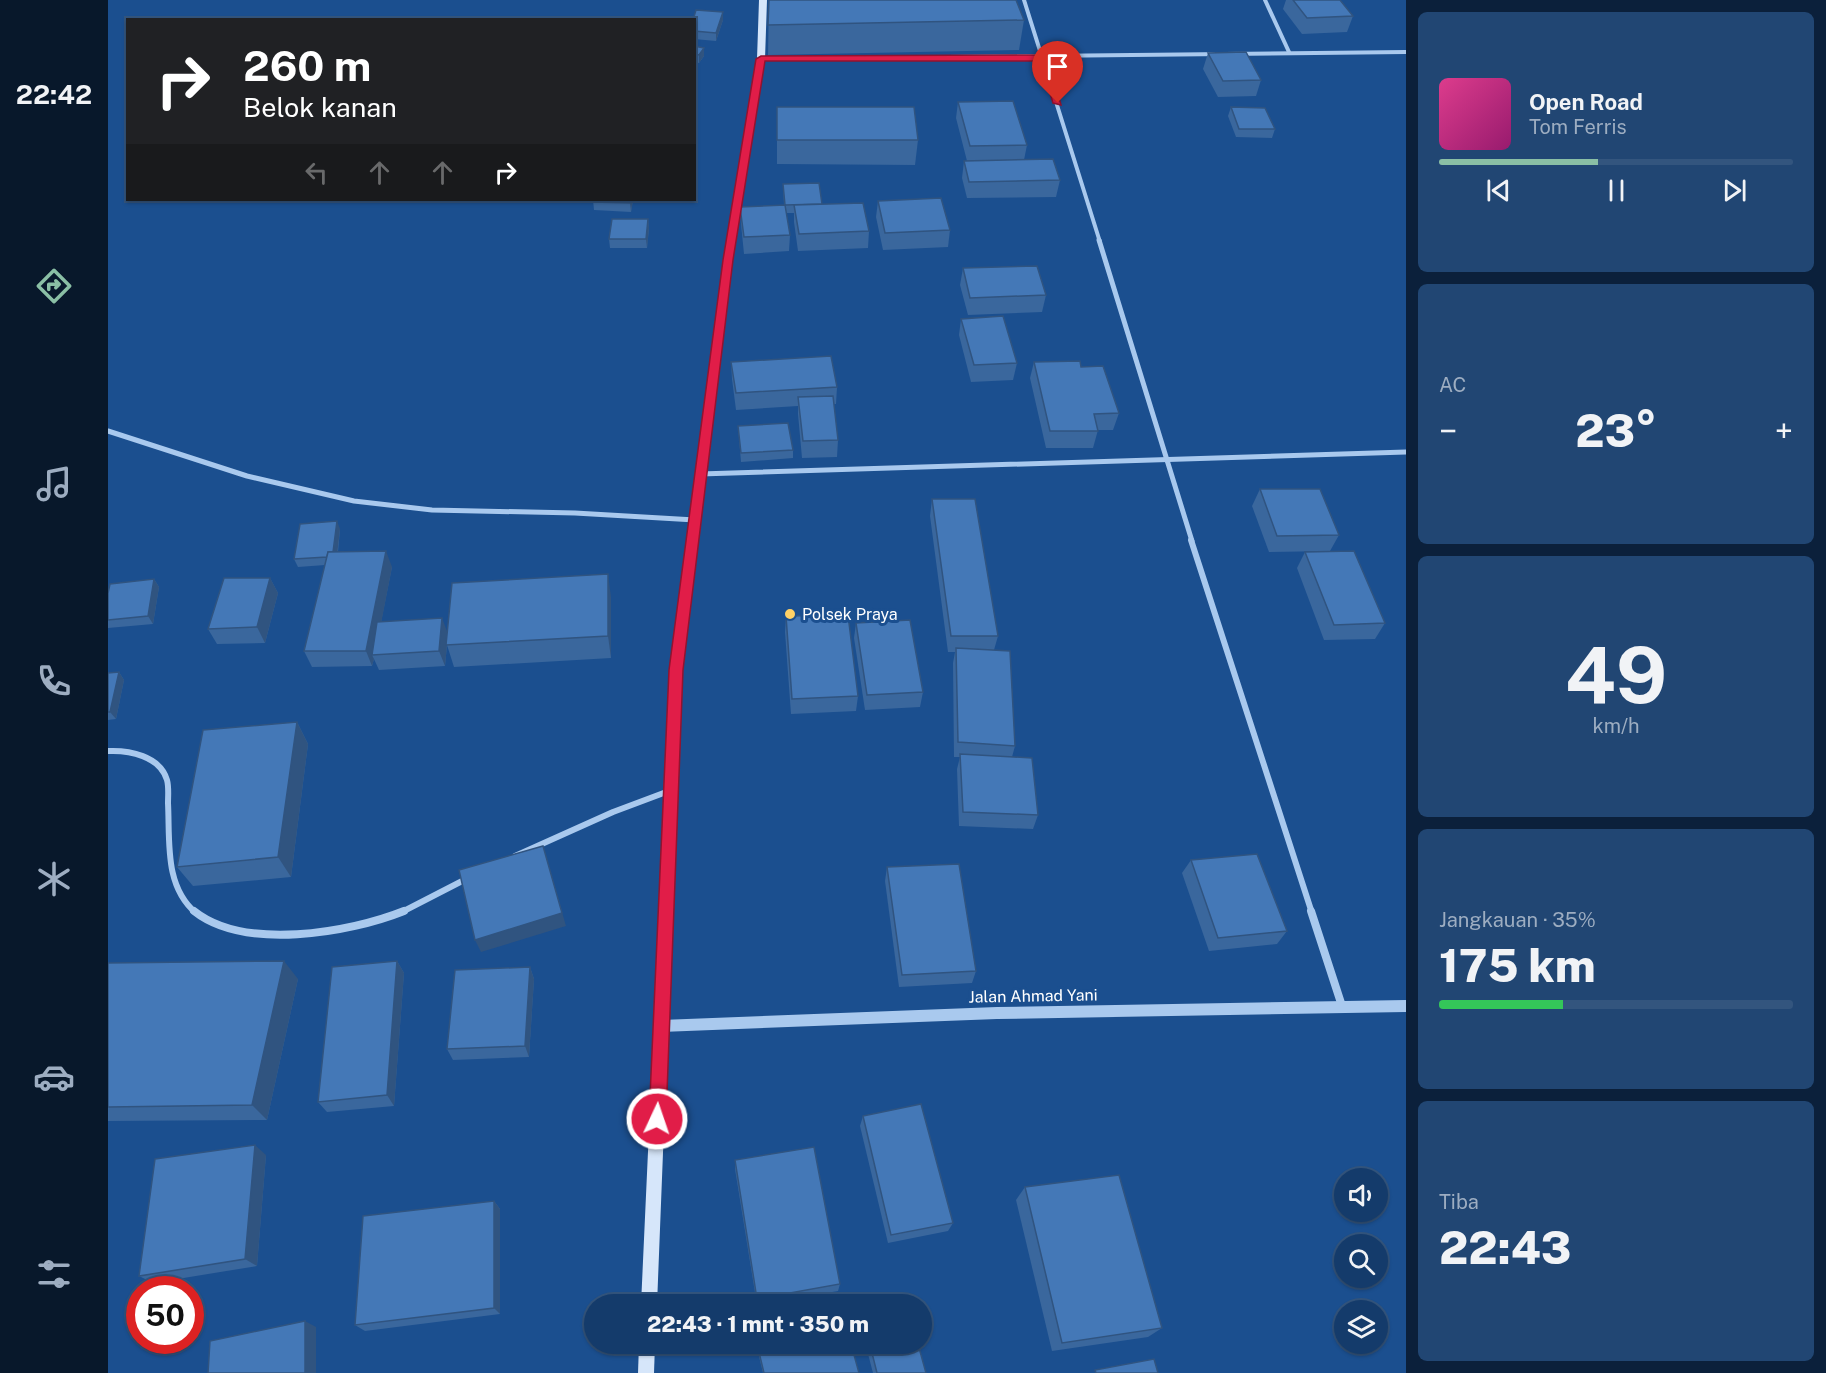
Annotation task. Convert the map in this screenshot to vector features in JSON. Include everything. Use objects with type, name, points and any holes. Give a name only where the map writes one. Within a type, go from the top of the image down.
[{"type":"main road","points":[[649,1294],[669,791],[676,670],[728,260],[761,59],[763,0]]},
{"type":"main road","points":[[646,1373],[647,1354]]},
{"type":"street","points":[[1024,0],[1044,58],[1166,461],[1342,1006]]},
{"type":"street","points":[[1265,0],[1289,52]]},
{"type":"street","points":[[761,59],[1044,58],[1289,52],[1406,52]]},
{"type":"street","points":[[108,431],[246,475],[345,499],[389,506],[443,511],[561,512],[695,520]]},
{"type":"street","points":[[700,474],[1406,452]]},
{"type":"street","points":[[108,751],[132,752],[146,757],[163,772],[167,780],[171,873],[176,887],[186,903],[199,915],[234,930],[255,933],[304,932],[380,920],[395,915],[476,874]]},
{"type":"street","points":[[507,859],[613,812],[669,791]]},
{"type":"street","name":"Jalan Ahmad Yani","points":[[661,1026],[998,1013],[1406,1006]]},
{"type":"building","points":[[769,0],[1016,0],[1024,20],[768,25]]},
{"type":"building","points":[[1293,0],[1340,0],[1353,16],[1307,18]]},
{"type":"building","points":[[696,10],[723,12],[716,33],[696,31],[696,18],[694,18]]},
{"type":"building","points":[[696,46],[704,48],[699,55],[696,54]]},
{"type":"building","points":[[1246,52],[1261,80],[1223,81],[1208,53]]},
{"type":"building","points":[[1013,101],[1027,145],[970,146],[958,102]]},
{"type":"building","points":[[777,107],[914,107],[918,140],[777,140]]},
{"type":"building","points":[[1231,107],[1265,108],[1275,129],[1239,129]]},
{"type":"building","points":[[1053,159],[1060,180],[969,182],[964,161]]},
{"type":"building","points":[[819,183],[822,204],[785,205],[783,184]]},
{"type":"building","points":[[941,198],[950,230],[885,233],[878,201]]},
{"type":"building","points":[[593,201],[631,201],[630,203]]},
{"type":"building","points":[[863,203],[869,231],[799,234],[794,205]]},
{"type":"building","points":[[785,205],[790,235],[744,237],[740,207]]},
{"type":"building","points":[[612,219],[648,219],[646,239],[609,239]]},
{"type":"building","points":[[1037,266],[1046,295],[970,298],[963,268]]},
{"type":"building","points":[[1003,316],[1017,363],[974,365],[961,319]]},
{"type":"building","points":[[831,356],[837,387],[736,393],[731,362]]},
{"type":"building","points":[[1080,361],[1081,367],[1103,366],[1119,413],[1094,414],[1098,431],[1050,431],[1034,362]]},
{"type":"building","points":[[833,396],[838,440],[803,441],[798,397]]},
{"type":"building","points":[[788,423],[793,450],[741,453],[738,426]]},
{"type":"building","points":[[1260,489],[1320,489],[1339,535],[1277,536]]},
{"type":"building","points":[[932,499],[975,499],[998,636],[951,636]]},
{"type":"building","points":[[337,521],[333,552],[328,552],[327,557],[294,559],[300,524]]},
{"type":"building","points":[[386,551],[366,651],[304,651],[328,552]]},
{"type":"building","points":[[1354,551],[1385,623],[1334,625],[1305,552]]},
{"type":"building","points":[[608,574],[608,636],[446,645],[452,583]]},
{"type":"building","points":[[224,578],[270,578],[257,627],[208,629]]},
{"type":"building","points":[[154,579],[148,616],[108,620],[110,584]]},
{"type":"building","points":[[848,615],[858,696],[792,699],[786,616]]},
{"type":"building","points":[[442,618],[439,651],[372,655],[377,622]]},
{"type":"building","points":[[910,620],[923,692],[867,695],[856,623]]},
{"type":"building","points":[[956,648],[1010,651],[1015,746],[958,742]]},
{"type":"building","points":[[119,672],[110,712],[108,712],[108,673]]},
{"type":"building","points":[[297,722],[278,857],[177,867],[203,730]]},
{"type":"building","points":[[960,754],[1032,758],[1038,815],[963,812]]},
{"type":"building","points":[[543,846],[562,913],[475,940],[459,870]]},
{"type":"building","points":[[1257,854],[1287,931],[1218,938],[1191,860]]},
{"type":"building","points":[[959,864],[976,971],[902,975],[887,867]]},
{"type":"building","points":[[284,961],[252,1105],[108,1107],[108,963]]},
{"type":"building","points":[[397,961],[387,1095],[318,1102],[332,967]]},
{"type":"building","points":[[530,967],[525,1046],[447,1049],[455,970]]},
{"type":"building","points":[[921,1104],[953,1223],[891,1235],[863,1116]]},
{"type":"building","points":[[255,1145],[245,1259],[139,1276],[155,1159]]},
{"type":"building","points":[[814,1147],[840,1284],[785,1294],[756,1294],[735,1160]]},
{"type":"building","points":[[1119,1175],[1162,1328],[1062,1343],[1025,1187]]},
{"type":"building","points":[[494,1201],[494,1308],[355,1325],[363,1216]]},
{"type":"building","points":[[305,1321],[305,1373],[208,1373],[210,1341]]},
{"type":"building","points":[[759,1354],[854,1354],[859,1373],[764,1373]]},
{"type":"building","points":[[872,1354],[921,1354],[926,1373],[877,1373]]},
{"type":"building","points":[[1154,1359],[1158,1373],[1096,1373],[1095,1370]]},
{"type":"place","name":"Polsek Praya","points":[[790,614]]},
{"type":"route","points":[[657,1119],[669,791],[676,670],[728,260],[761,59],[1044,58],[1058,103]]}]
